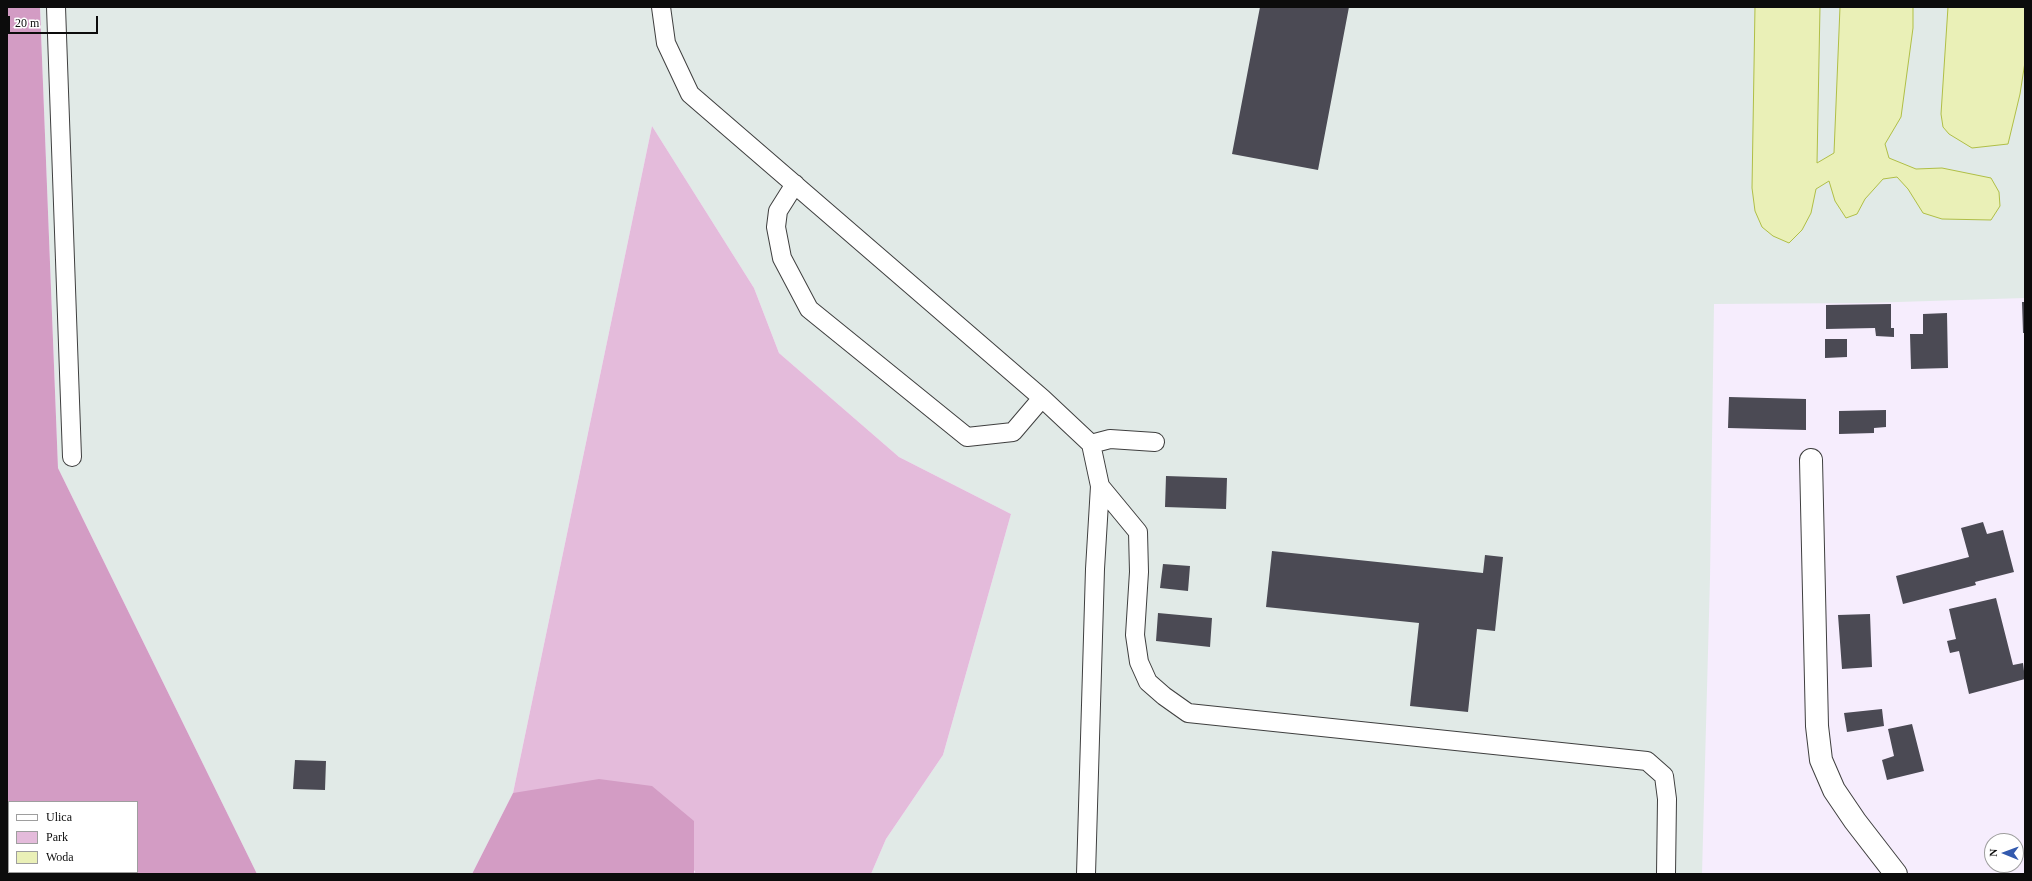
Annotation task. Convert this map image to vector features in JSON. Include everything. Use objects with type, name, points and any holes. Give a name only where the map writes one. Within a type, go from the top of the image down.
[{"type":"street","points":[[1811,460],[1817,726],[1821,760],[1834,790],[1855,821],[1896,874]]},
{"type":"lane","points":[[56,7],[72,457]]},
{"type":"lane","points":[[661,7],[666,43],[690,94],[1042,398],[1091,444],[1100,486],[1095,569],[1086,874]]},
{"type":"lane","points":[[795,184],[778,211],[776,227],[782,258],[808,309],[967,437],[1013,432],[1042,398]]},
{"type":"lane","points":[[1091,444],[1110,439],[1155,442]]},
{"type":"lane","points":[[1100,486],[1138,532],[1139,572],[1135,635],[1139,662],[1148,682],[1164,696],[1188,713],[1647,761],[1664,776],[1667,799],[1666,874]]},
{"type":"shaded area","points":[[7,7],[40,7],[58,468],[257,874],[7,874]]},
{"type":"shaded area","points":[[40,7],[2025,7],[2025,298],[1866,303],[1714,304],[1710,578],[1702,874],[871,874],[886,839],[943,755],[1011,514],[899,457],[779,353],[754,288],[652,126],[513,793],[472,874],[257,874],[58,468]]},
{"type":"shaded area","points":[[599,779],[652,786],[694,821],[694,874],[472,874],[513,793]]},
{"type":"green space","points":[[652,126],[754,288],[779,353],[899,457],[1011,514],[943,755],[886,839],[871,874],[694,874],[695,871],[513,793]]},
{"type":"water","points":[[1755,7],[1820,7],[1817,163],[1834,153],[1840,7],[1913,7],[1913,28],[1901,117],[1885,144],[1889,158],[1916,169],[1942,168],[1991,178],[1999,192],[2000,206],[1991,220],[1942,219],[1923,213],[1908,189],[1897,177],[1883,179],[1865,199],[1857,214],[1846,218],[1835,201],[1829,181],[1816,189],[1811,213],[1802,230],[1789,243],[1773,236],[1762,227],[1755,211],[1752,188]]},
{"type":"water","points":[[1948,7],[2025,7],[2025,62],[2020,94],[2008,144],[1972,148],[1949,134],[1943,127],[1941,114]]},
{"type":"building","points":[[1260,7],[1349,7],[1318,170],[1232,154]]},
{"type":"building","points":[[2022,302],[2025,302],[2025,333],[2023,333]]},
{"type":"building","points":[[1891,304],[1891,328],[1894,328],[1894,337],[1876,336],[1875,328],[1826,329],[1826,305]]},
{"type":"building","points":[[1947,313],[1948,368],[1911,369],[1910,334],[1923,334],[1923,314]]},
{"type":"building","points":[[1825,339],[1847,339],[1847,357],[1825,358]]},
{"type":"building","points":[[1729,397],[1806,399],[1806,430],[1728,428]]},
{"type":"building","points":[[1886,410],[1886,427],[1874,428],[1874,433],[1839,434],[1839,411]]},
{"type":"building","points":[[1166,476],[1227,478],[1226,509],[1165,507]]},
{"type":"building","points":[[1983,522],[1987,534],[2003,530],[2014,572],[1975,582],[1976,585],[1903,604],[1896,576],[1969,557],[1961,528]]},
{"type":"building","points":[[1272,551],[1483,573],[1485,555],[1503,557],[1495,631],[1477,629],[1468,712],[1410,706],[1419,623],[1266,607]]},
{"type":"building","points":[[1163,564],[1190,566],[1188,591],[1160,588]]},
{"type":"building","points":[[1996,598],[2013,665],[2023,663],[2025,679],[1969,694],[1959,651],[1950,653],[1947,641],[1956,639],[1949,609]]},
{"type":"building","points":[[1158,613],[1212,618],[1210,647],[1156,641]]},
{"type":"building","points":[[1870,614],[1872,667],[1842,669],[1838,615]]},
{"type":"building","points":[[1882,709],[1884,726],[1847,732],[1844,713]]},
{"type":"building","points":[[1912,724],[1924,771],[1887,780],[1882,760],[1894,756],[1888,729]]},
{"type":"building","points":[[295,760],[326,761],[325,790],[293,789]]}]
